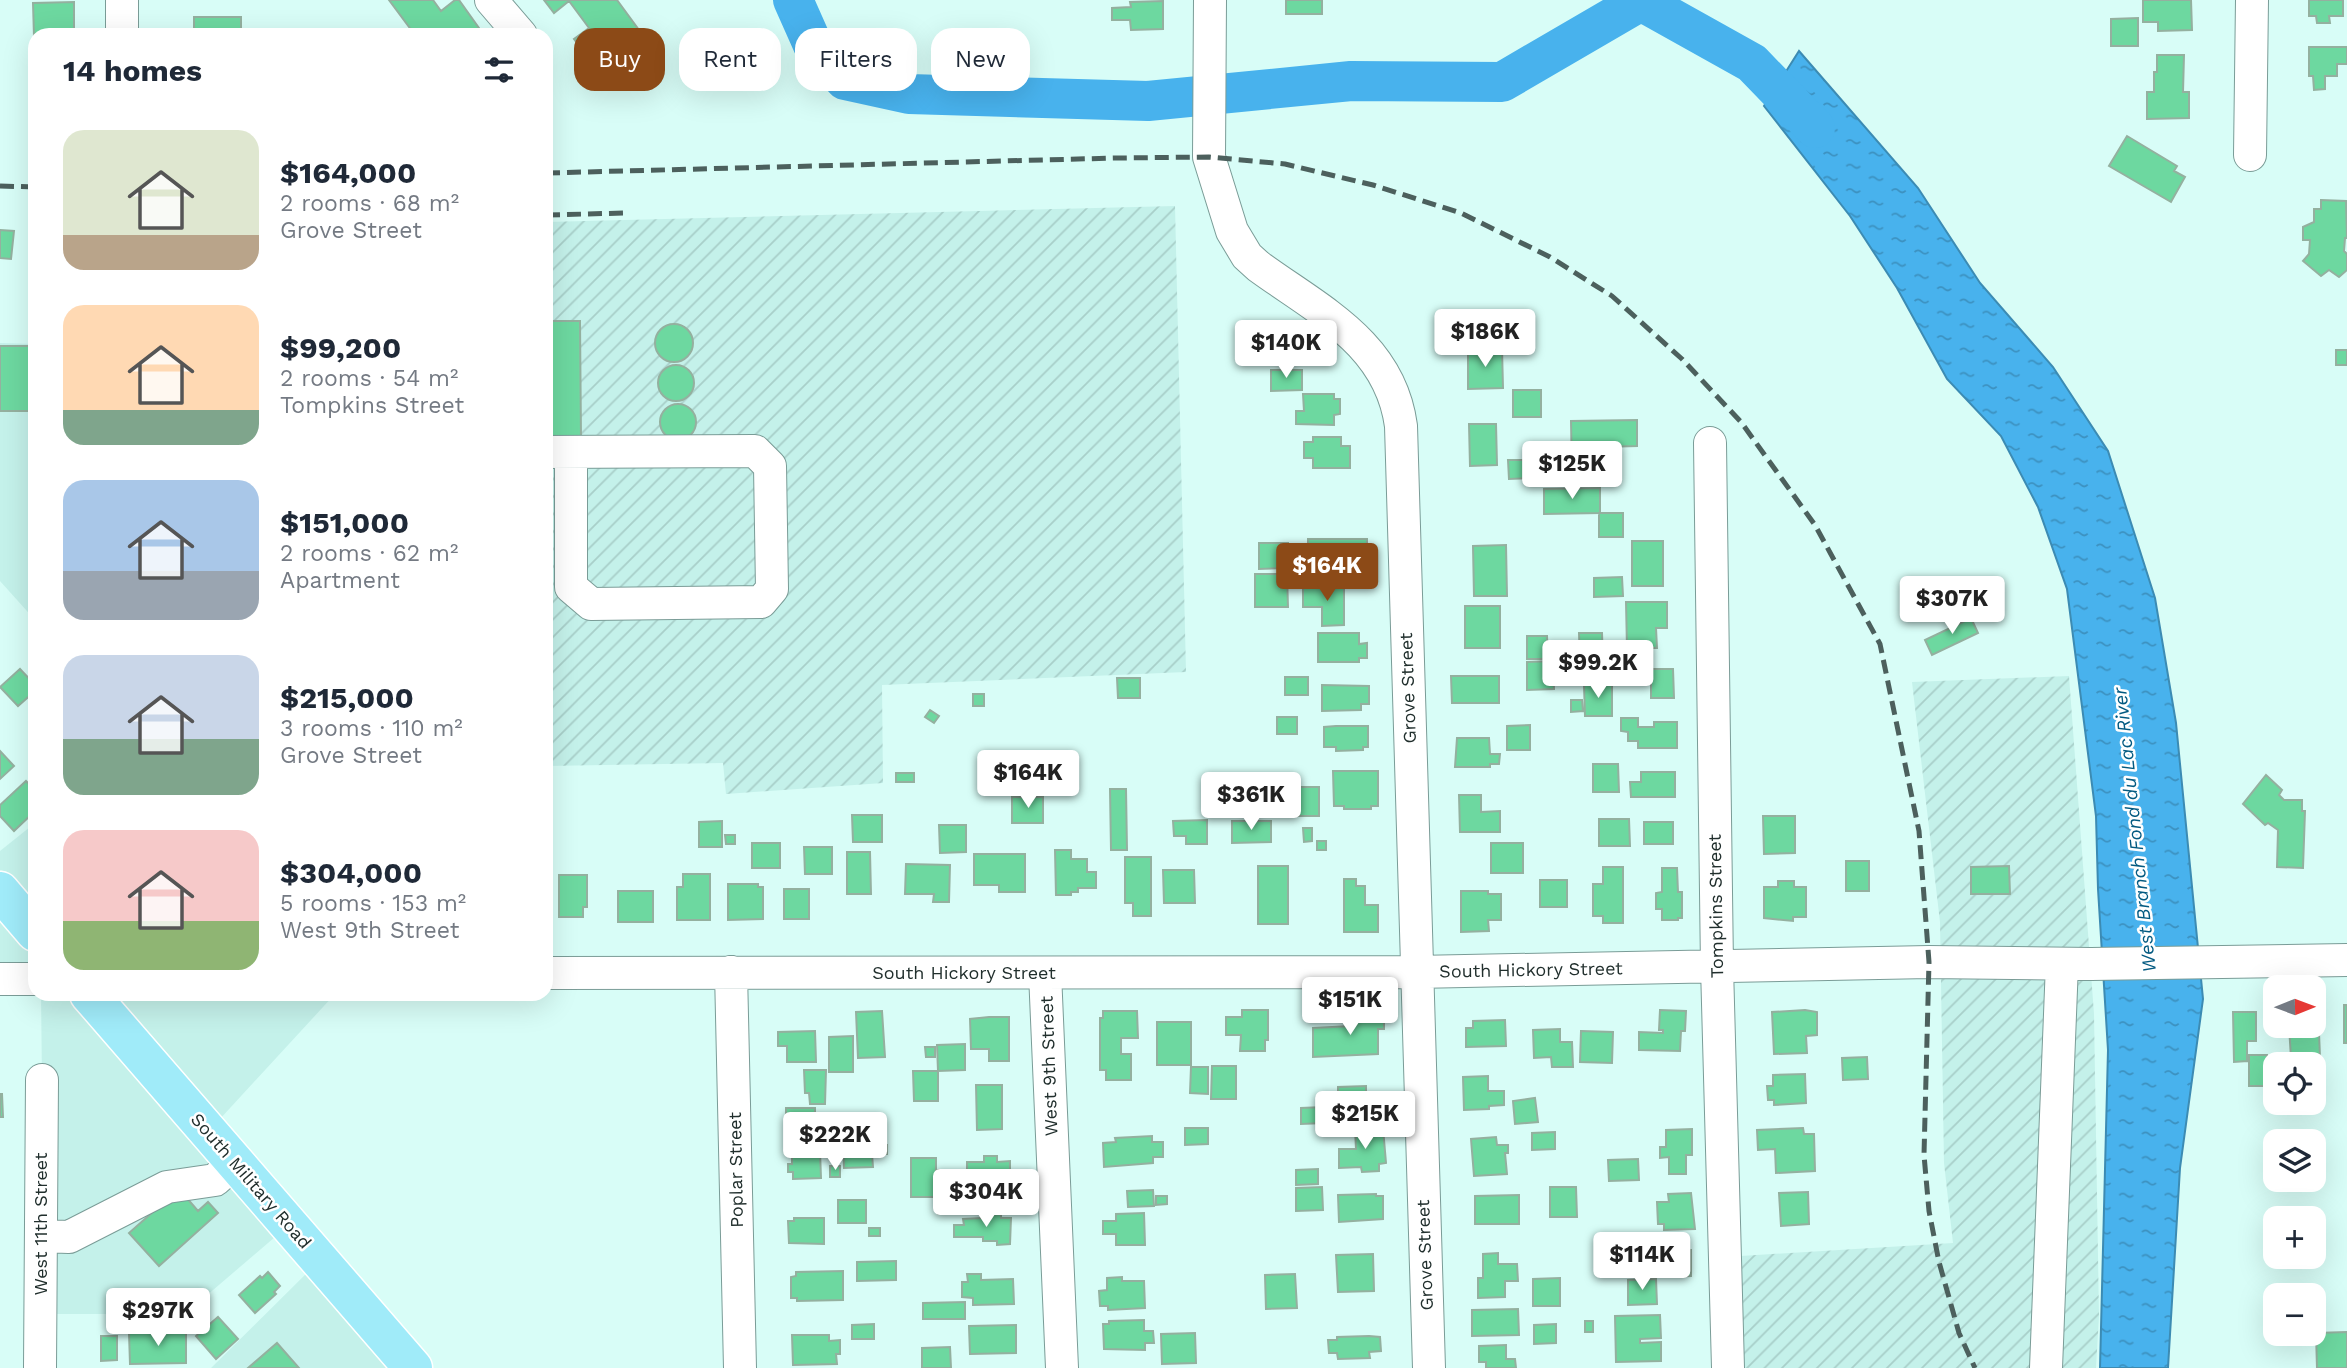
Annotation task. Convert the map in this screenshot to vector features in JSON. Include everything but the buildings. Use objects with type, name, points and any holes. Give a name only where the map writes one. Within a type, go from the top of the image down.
[{"type":"main road","points":[[0,891],[28,924]]},
{"type":"main road","name":"South Military Road","points":[[95,1001],[413,1368]]},
{"type":"street","points":[[122,0],[122,28]]},
{"type":"street","points":[[491,0],[515,28]]},
{"type":"street","name":"Grove Street","points":[[1210,0],[1209,157],[1229,224],[1238,244],[1258,266],[1349,330],[1381,369],[1398,405],[1401,425],[1429,1368]]},
{"type":"street","points":[[2250,155],[2252,0]]},
{"type":"street","name":"Tompkins Street","points":[[1710,443],[1717,967],[1728,1368]]},
{"type":"street","points":[[755,451],[770,466],[772,589],[761,602],[592,604],[572,587],[558,452],[755,451]]},
{"type":"street","name":"South Hickory Street","points":[[553,973],[1416,972],[1929,962],[2076,964],[2347,960]]},
{"type":"street","points":[[2046,1368],[2063,987],[2076,964]]},
{"type":"street","name":"Poplar Street","points":[[732,972],[740,1368]]},
{"type":"street","name":"West 9th Street","points":[[1045,973],[1062,1368]]},
{"type":"street","points":[[0,979],[28,979]]},
{"type":"street","name":"West 11th Street","points":[[40,1368],[43,1080]]},
{"type":"street","points":[[41,1236],[69,1237],[167,1187],[215,1180],[235,1162]]},
{"type":"shaded area","points":[[1175,206],[1186,672],[882,685],[883,783],[726,794],[723,763],[553,766],[553,222]]},
{"type":"shaded area","points":[[0,343],[28,344],[28,612],[0,581]]},
{"type":"shaded area","points":[[2069,676],[2094,1014],[2099,1316],[2096,1368],[1728,1368],[1725,1257],[1953,1243],[1944,1163],[1940,922],[1912,682]]},
{"type":"shaded area","points":[[28,829],[28,979],[0,979],[0,851]]},
{"type":"shaded area","points":[[41,1001],[329,1001],[208,1132],[289,1225],[185,1314],[41,1314]]},
{"type":"shaded area","points":[[320,1260],[413,1368],[211,1368]]},
{"type":"water","points":[[1799,51],[1918,188],[1980,283],[2053,367],[2108,451],[2155,598],[2176,723],[2203,999],[2180,1168],[2168,1368],[2100,1368],[2108,1050],[2096,816],[2067,589],[2038,507],[2001,436],[1947,379],[1897,288],[1850,216],[1764,106]]},
{"type":"waterway","name":"West Branch Fond du Lac River","points":[[793,0],[813,45],[845,80],[909,94],[1148,101],[1351,81],[1502,82],[1641,1],[1752,63],[1815,128]]},
{"type":"railway","points":[[553,173],[1117,158],[1209,157],[1285,164],[1373,185],[1461,213],[1550,257],[1612,296],[1682,359],[1741,422],[1815,525],[1880,644],[1919,831],[1929,962],[1924,1155],[1929,1211],[1939,1262],[1959,1333],[1975,1368]]},
{"type":"railway","points":[[0,186],[28,187]]},
{"type":"railway","points":[[553,215],[626,213]]}]
